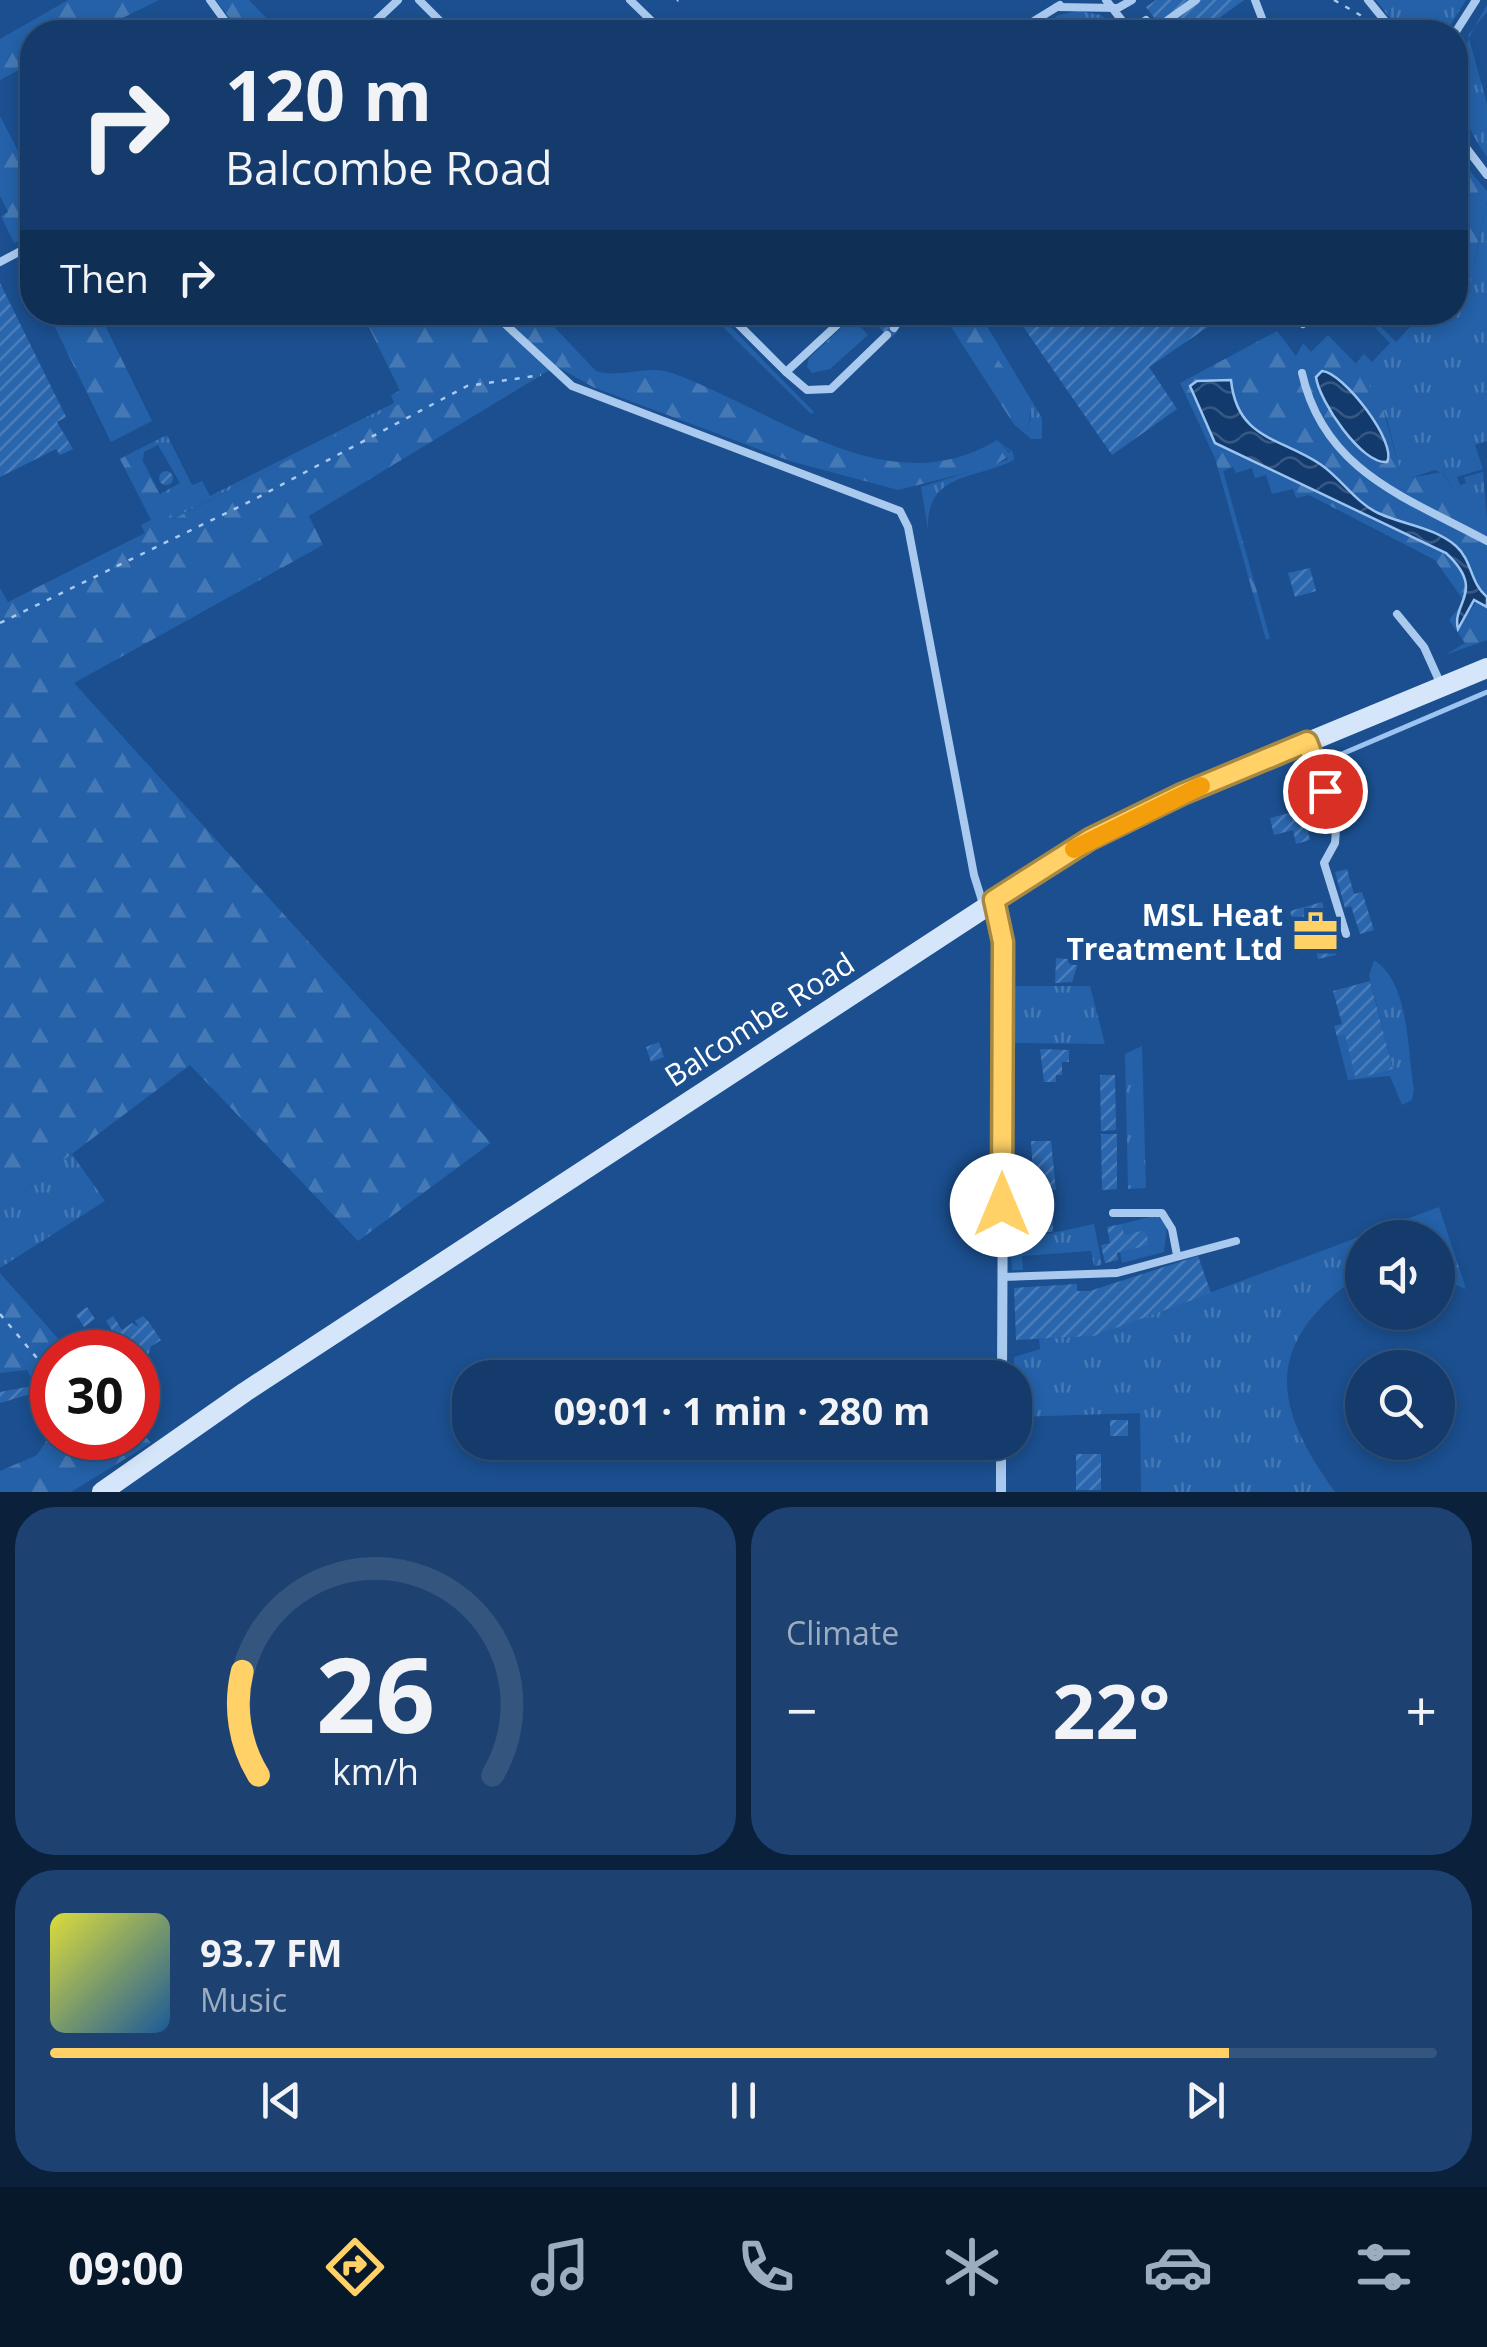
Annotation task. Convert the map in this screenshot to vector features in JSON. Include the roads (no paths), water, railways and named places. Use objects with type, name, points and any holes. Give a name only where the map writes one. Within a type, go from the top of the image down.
[{"type":"main road","name":"Balcombe Road","points":[[102,1492],[245,1392],[1090,839],[1182,794],[1487,668]]},
{"type":"street","points":[[989,904],[1003,942],[1002,1360]]},
{"type":"street","points":[[1001,1460],[1001,1492]]},
{"type":"lane","points":[[377,20],[398,0]]},
{"type":"lane","points":[[419,0],[440,20]]},
{"type":"lane","points":[[630,0],[651,20]]},
{"type":"lane","points":[[1036,20],[1068,0]]},
{"type":"lane","points":[[1106,0],[1120,20]]},
{"type":"lane","points":[[1057,7],[1111,9],[1132,0]]},
{"type":"lane","points":[[1168,20],[1196,0]]},
{"type":"lane","points":[[1368,0],[1384,20]]},
{"type":"lane","points":[[1468,149],[1487,175]]},
{"type":"lane","points":[[506,325],[572,386],[900,510],[908,527],[974,875],[989,904]]},
{"type":"lane","points":[[739,325],[808,390],[831,389],[895,325]]},
{"type":"lane","points":[[786,372],[837,325]]},
{"type":"lane","points":[[1302,372],[1319,421],[1364,474],[1406,502],[1487,540]]},
{"type":"lane","points":[[1397,614],[1424,647],[1442,687]]},
{"type":"lane","points":[[1307,742],[1336,829],[1335,843],[1324,862],[1346,934]]},
{"type":"lane","points":[[1113,1212],[1152,1210],[1164,1214],[1177,1255]]},
{"type":"lane","points":[[1002,1277],[1116,1273],[1236,1241]]},
{"type":"water","points":[[1322,371],[1343,383],[1377,425],[1388,453],[1387,462],[1366,453],[1343,430],[1319,388],[1316,377]]},
{"type":"water","points":[[1231,380],[1242,414],[1262,434],[1320,464],[1370,508],[1456,546],[1487,597],[1487,607],[1474,600],[1458,629],[1466,587],[1458,566],[1446,553],[1215,443],[1190,386],[1197,381]]},
{"type":"waterway","points":[[1323,762],[1487,692]]},
{"type":"place","name":"MSL Heat Treatment Ltd","points":[[1316,931]]}]
